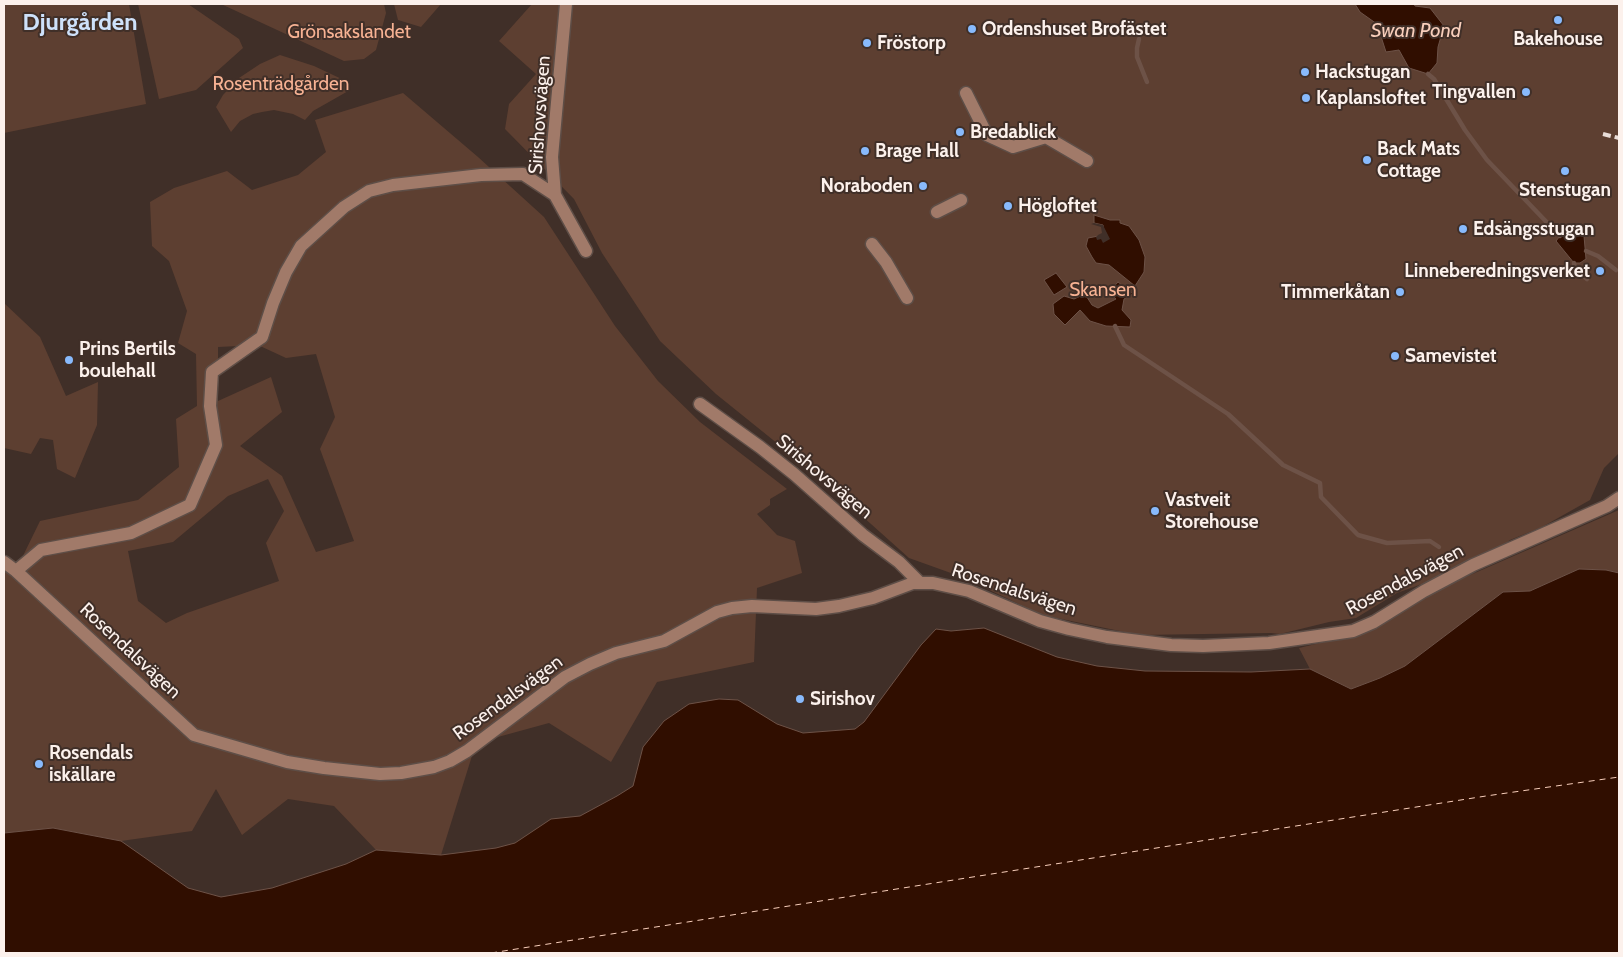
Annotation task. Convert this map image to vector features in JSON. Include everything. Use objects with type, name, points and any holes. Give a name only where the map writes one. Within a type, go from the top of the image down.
[{"type":"street","name":"Sirishovsvägen","points":[[566,4],[552,157],[555,195],[586,251]]},
{"type":"street","points":[[966,93],[987,135],[1012,147],[1046,137],[1088,161]]},
{"type":"street","points":[[16,571],[41,550],[131,533],[190,505],[216,445],[210,406],[212,372],[262,338],[273,303],[286,272],[301,246],[344,207],[369,191],[393,185],[481,175],[524,174],[555,195]]},
{"type":"street","points":[[937,212],[961,200]]},
{"type":"street","points":[[872,244],[886,262],[907,298]]},
{"type":"street","name":"Sirishovsvägen","points":[[700,404],[760,446],[863,534],[899,562],[920,583]]},
{"type":"street","name":"Rosendalsvägen","points":[[4,562],[194,735],[287,762],[380,774],[400,773],[434,767],[450,761],[467,751],[565,677],[590,664],[616,654],[664,641],[721,611],[738,606],[797,609],[839,606],[873,598],[900,587],[920,583],[933,583],[957,588],[1040,621],[1107,637],[1171,645],[1269,643],[1353,631],[1374,622],[1424,591],[1474,565],[1607,506],[1619,498]]},
{"type":"green space","points":[[4,4],[129,4],[146,104],[4,133]]},
{"type":"green space","points":[[138,4],[188,4],[239,39],[243,48],[196,90],[159,99]]},
{"type":"green space","name":"Grönsakslandet","points":[[221,4],[384,4],[386,13],[376,50],[364,59],[344,61]]},
{"type":"green space","points":[[394,4],[441,4],[421,27],[398,20]]},
{"type":"green space","name":"Skansen","points":[[532,4],[1619,4],[1619,453],[1604,468],[1590,500],[1542,527],[1510,540],[1496,552],[1433,580],[1397,593],[1356,618],[1329,622],[1280,634],[1139,635],[1042,615],[962,577],[909,558],[814,473],[716,394],[660,341],[602,253],[574,199],[505,129],[509,104],[536,74],[499,41]]},
{"type":"green space","name":"Rosenträdgården","points":[[280,55],[314,66],[348,82],[350,90],[313,111],[305,120],[293,114],[274,110],[253,114],[240,121],[231,132],[216,107],[223,95],[239,78],[260,64]]},
{"type":"green space","points":[[403,93],[544,217],[615,326],[658,381],[700,422],[787,489],[770,499],[770,505],[757,514],[777,535],[795,541],[802,573],[757,588],[754,662],[657,682],[611,762],[549,723],[476,743],[441,855],[376,850],[334,806],[288,799],[242,835],[216,789],[192,831],[121,841],[53,828],[4,833],[4,563],[19,564],[40,521],[138,500],[179,467],[176,419],[197,406],[196,354],[178,343],[187,311],[169,261],[152,246],[150,202],[174,188],[227,171],[252,190],[298,175],[326,152],[315,120]],"holes":[[[258,345],[286,358],[316,354],[335,417],[320,449],[354,541],[316,552],[282,476],[240,446],[282,412],[271,377],[218,401],[218,347]],[[268,479],[284,511],[266,543],[279,581],[187,613],[166,623],[138,601],[128,551],[173,542],[228,496]]]},
{"type":"green space","points":[[4,303],[40,337],[66,396],[98,382],[97,425],[75,478],[57,469],[53,440],[40,438],[31,454],[4,448]]},
{"type":"green space","points":[[1619,510],[1619,573],[1606,570],[1579,569],[1530,591],[1503,592],[1405,666],[1380,678],[1351,689],[1310,669],[1299,648],[1349,636],[1378,623],[1461,579]]},
{"type":"water","name":"Swan Pond","points":[[1355,4],[1414,4],[1415,6],[1430,8],[1444,26],[1438,47],[1437,63],[1428,74],[1409,68],[1399,50],[1386,52],[1377,24],[1360,12]]},
{"type":"water","points":[[1094,215],[1110,220],[1120,220],[1120,223],[1129,226],[1139,240],[1145,257],[1144,272],[1135,286],[1109,265],[1096,263],[1092,257],[1086,246],[1088,238],[1104,235],[1103,225],[1094,223]]},
{"type":"water","points":[[1570,231],[1584,236],[1586,259],[1580,263],[1574,263],[1556,241],[1560,236]]},
{"type":"water","points":[[1056,273],[1067,287],[1054,295],[1044,280]]},
{"type":"water","points":[[1118,282],[1133,294],[1124,299],[1122,310],[1131,320],[1130,327],[1106,326],[1090,321],[1080,310],[1065,325],[1054,314],[1053,304],[1064,296],[1074,299],[1085,294],[1092,305],[1098,308],[1116,299],[1109,292]]},
{"type":"water","points":[[1579,569],[1606,570],[1619,573],[1619,953],[4,953],[4,833],[53,828],[121,841],[188,888],[221,897],[272,888],[346,864],[376,850],[441,855],[496,848],[515,843],[551,819],[580,816],[633,786],[643,747],[664,721],[689,704],[719,699],[738,700],[777,724],[803,733],[855,729],[864,722],[921,645],[936,629],[951,631],[984,628],[1057,657],[1097,666],[1145,671],[1251,672],[1310,669],[1351,689],[1405,666],[1503,592],[1530,591]]},
{"type":"pier","points":[[1091,224],[1103,225],[1110,239],[1103,243],[1101,239],[1097,240],[1096,237],[1102,233],[1101,227]]},
{"type":"waterway","points":[[1139,39],[1137,57],[1147,82]]},
{"type":"waterway","points":[[1428,74],[1434,79],[1465,130],[1487,160],[1560,236]]},
{"type":"waterway","points":[[1586,251],[1598,256],[1616,270]]},
{"type":"waterway","points":[[1574,263],[1575,268],[1587,279]]},
{"type":"waterway","points":[[1115,326],[1124,345],[1228,414],[1283,465],[1320,483],[1321,497],[1358,535],[1387,543],[1430,541],[1439,547]]},
{"type":"ferry route","points":[[491,953],[1486,796],[1619,777]]},
{"type":"railway","points":[[1603,134],[1619,138]]},
{"type":"place","name":"Bakehouse","points":[[1558,20]]},
{"type":"place","name":"Ordenshuset Brofästet","points":[[972,29]]},
{"type":"place","name":"Fröstorp","points":[[867,43]]},
{"type":"place","name":"Hackstugan","points":[[1305,72]]},
{"type":"place","name":"Tingvallen","points":[[1526,92]]},
{"type":"place","name":"Kaplansloftet","points":[[1306,98]]},
{"type":"place","name":"Bredablick","points":[[960,132]]},
{"type":"place","name":"Brage Hall","points":[[865,151]]},
{"type":"place","name":"Back Mats Cottage","points":[[1367,160]]},
{"type":"place","name":"Stenstugan","points":[[1565,171]]},
{"type":"place","name":"Noraboden","points":[[923,186]]},
{"type":"place","name":"Högloftet","points":[[1008,206]]},
{"type":"place","name":"Edsängsstugan","points":[[1463,229]]},
{"type":"place","name":"Linneberedningsverket","points":[[1600,271]]},
{"type":"place","name":"Timmerkåtan","points":[[1400,292]]},
{"type":"place","name":"Samevistet","points":[[1395,356]]},
{"type":"place","name":"Prins Bertils boulehall","points":[[69,360]]},
{"type":"place","name":"Vastveit Storehouse","points":[[1155,511]]},
{"type":"place","name":"Sirishov","points":[[800,699]]},
{"type":"place","name":"Rosendals iskällare","points":[[39,764]]},
{"type":"district","name":"Djurgården","points":[[80,23]]}]
